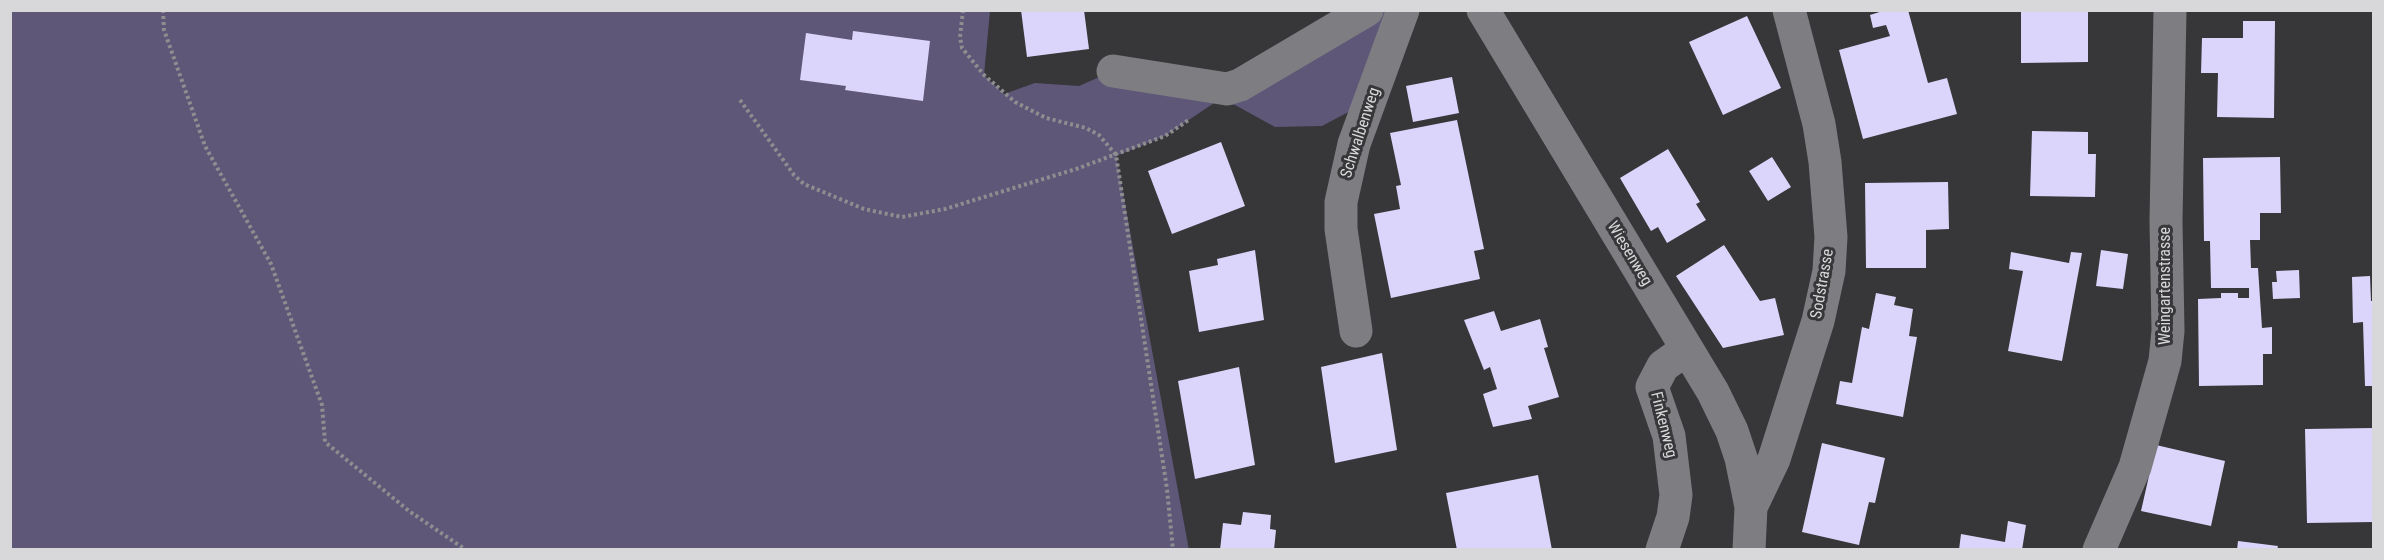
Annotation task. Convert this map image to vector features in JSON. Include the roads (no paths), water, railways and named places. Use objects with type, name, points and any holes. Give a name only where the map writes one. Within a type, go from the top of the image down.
[{"type":"street","points":[[1113,71],[1227,89],[1240,85],[1367,10]]},
{"type":"street","name":"Schwalbenweg","points":[[1356,331],[1341,229],[1341,201],[1354,144],[1403,10]]},
{"type":"street","name":"Wiesenweg","points":[[1483,10],[1687,349],[1732,431],[1748,484],[1751,507]]},
{"type":"street","name":"Sodstrasse","points":[[1749,549],[1751,507],[1774,459],[1818,321],[1829,271],[1831,237],[1826,162],[1819,124],[1789,10]]},
{"type":"street","name":"Weingartenstrasse","points":[[2099,549],[2132,476],[2165,361],[2168,331],[2166,221],[2170,10]]},
{"type":"street","name":"Finkenweg","points":[[1662,549],[1673,518],[1676,495],[1669,436],[1652,387],[1663,366],[1687,349]]}]
